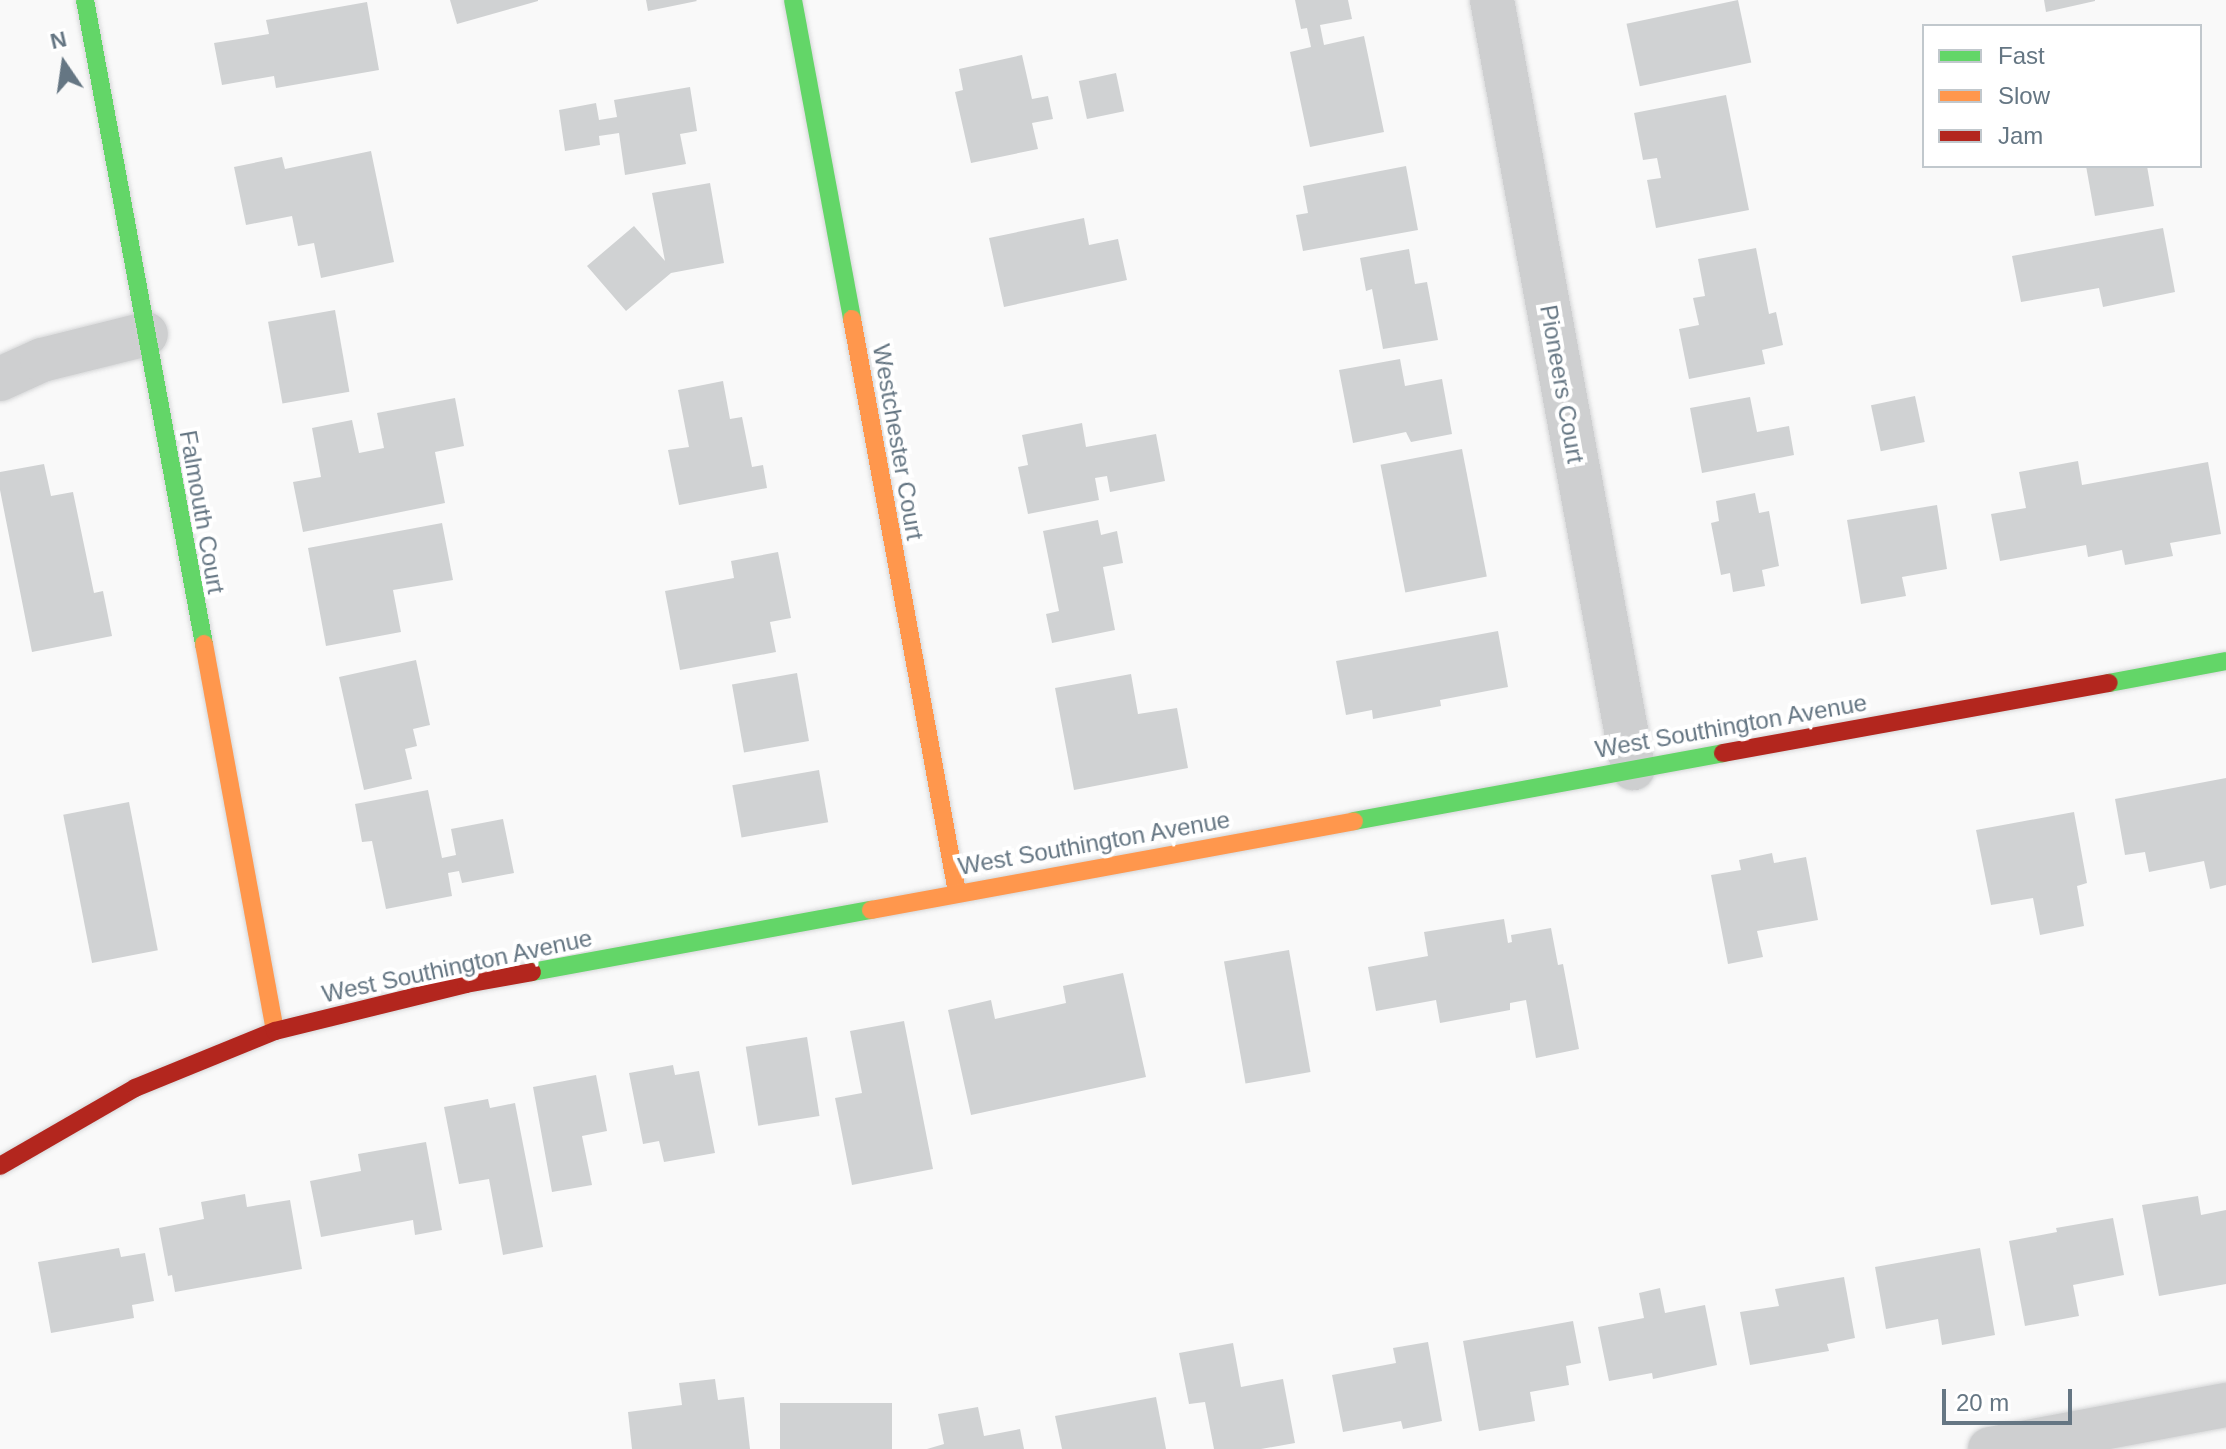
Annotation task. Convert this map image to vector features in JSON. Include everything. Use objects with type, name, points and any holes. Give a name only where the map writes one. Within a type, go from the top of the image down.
[{"type":"street","name":"Falmouth Court","points":[[85,0],[275,1031]]},
{"type":"street","name":"Westchester Court","points":[[793,0],[957,892]]},
{"type":"street","name":"Pioneers Court","points":[[1492,0],[1633,768]]},
{"type":"street","points":[[0,379],[42,360],[146,334]]},
{"type":"street","name":"West Southington Avenue","points":[[0,1166],[135,1088],[275,1031],[466,984],[2226,661]]},
{"type":"street","points":[[1990,1449],[2226,1405]]},
{"type":"building","points":[[450,0],[538,0],[538,1],[457,24]]},
{"type":"building","points":[[646,0],[696,0],[697,1],[648,11]]},
{"type":"building","points":[[1295,0],[1348,0],[1352,19],[1320,25],[1324,45],[1364,36],[1384,132],[1310,147],[1290,52],[1311,47],[1307,28],[1301,29]]},
{"type":"building","points":[[1738,0],[1751,63],[1640,86],[1626,24]]},
{"type":"building","points":[[2044,0],[2095,0],[2095,1],[2046,12]]},
{"type":"building","points":[[367,2],[379,70],[276,88],[274,76],[222,85],[214,43],[269,34],[266,20]]},
{"type":"building","points":[[1022,55],[1032,99],[1048,96],[1053,119],[1032,123],[1038,149],[971,163],[955,92],[963,90],[959,69]]},
{"type":"building","points":[[1116,73],[1124,111],[1087,119],[1079,81]]},
{"type":"building","points":[[690,87],[697,131],[680,134],[686,164],[625,175],[619,133],[599,136],[600,145],[565,151],[559,110],[596,103],[599,120],[617,117],[614,100]]},
{"type":"building","points":[[1726,95],[1749,210],[1656,228],[1647,180],[1661,178],[1657,158],[1643,160],[1634,113]]},
{"type":"building","points":[[371,151],[394,262],[321,278],[314,243],[298,246],[292,216],[246,225],[234,167],[282,157],[285,169]]},
{"type":"building","points":[[1406,166],[1418,230],[1303,251],[1296,215],[1308,213],[1303,186]]},
{"type":"building","points":[[2086,168],[2147,168],[2154,206],[2095,216]]},
{"type":"building","points":[[710,183],[724,263],[671,273],[626,311],[587,266],[634,226],[665,261],[652,193]]},
{"type":"building","points":[[1084,218],[1089,245],[1118,239],[1127,280],[1004,307],[989,238]]},
{"type":"building","points":[[2163,228],[2175,292],[2103,307],[2099,288],[2021,302],[2012,256]]},
{"type":"building","points":[[1756,248],[1769,314],[1776,312],[1783,345],[1762,350],[1765,364],[1689,379],[1679,329],[1699,325],[1693,298],[1705,296],[1698,259]]},
{"type":"building","points":[[1409,249],[1415,284],[1427,282],[1438,340],[1383,349],[1372,289],[1366,291],[1360,258]]},
{"type":"building","points":[[335,310],[349,392],[282,404],[268,322]]},
{"type":"building","points":[[1400,359],[1405,386],[1442,379],[1452,434],[1411,442],[1406,432],[1353,443],[1339,370]]},
{"type":"building","points":[[723,381],[730,419],[742,417],[752,467],[763,465],[767,488],[679,505],[668,450],[689,447],[678,390]]},
{"type":"building","points":[[1915,396],[1925,442],[1881,451],[1871,405]]},
{"type":"building","points":[[1750,397],[1757,432],[1789,426],[1794,455],[1702,473],[1690,408]]},
{"type":"building","points":[[455,398],[464,446],[435,452],[445,503],[303,532],[293,482],[321,477],[312,428],[352,420],[359,453],[384,448],[377,413]]},
{"type":"building","points":[[1082,423],[1086,447],[1156,434],[1165,481],[1110,492],[1107,476],[1095,478],[1099,500],[1028,514],[1018,467],[1028,465],[1022,435]]},
{"type":"building","points":[[1462,449],[1487,577],[1405,592],[1381,465]]},
{"type":"building","points":[[2078,461],[2082,485],[2208,462],[2221,534],[2170,543],[2173,556],[2125,565],[2122,550],[2088,557],[2086,545],[2000,561],[1991,514],[2026,508],[2019,472]]},
{"type":"building","points":[[44,464],[51,496],[73,492],[94,593],[103,591],[112,636],[32,652],[0,490],[0,472]]},
{"type":"building","points":[[1755,493],[1759,513],[1769,511],[1779,566],[1762,570],[1765,586],[1733,592],[1730,573],[1721,575],[1711,523],[1719,521],[1716,501]]},
{"type":"building","points":[[1937,505],[1947,569],[1902,577],[1906,596],[1861,604],[1847,520]]},
{"type":"building","points":[[1098,520],[1101,535],[1117,531],[1123,563],[1103,567],[1115,630],[1052,643],[1046,614],[1059,611],[1043,531]]},
{"type":"building","points":[[442,523],[453,580],[393,590],[401,632],[326,646],[308,548]]},
{"type":"building","points":[[778,552],[791,618],[770,622],[776,652],[680,670],[665,591],[734,578],[731,561]]},
{"type":"building","points":[[1498,631],[1508,687],[1440,700],[1441,706],[1373,719],[1372,710],[1346,715],[1336,661]]},
{"type":"building","points":[[416,660],[430,725],[413,729],[417,746],[405,749],[412,779],[364,790],[339,677]]},
{"type":"building","points":[[797,673],[809,741],[744,752],[732,684]]},
{"type":"building","points":[[1131,674],[1138,714],[1177,708],[1188,768],[1074,790],[1055,688]]},
{"type":"building","points":[[819,770],[828,822],[742,837],[732,785]]},
{"type":"building","points":[[2226,778],[2226,885],[2210,889],[2204,861],[2149,872],[2145,852],[2125,855],[2115,799]]},
{"type":"building","points":[[428,790],[442,858],[456,855],[451,829],[503,819],[514,873],[462,883],[459,871],[448,873],[452,896],[386,909],[372,841],[362,842],[355,804]]},
{"type":"building","points":[[129,802],[158,950],[92,963],[63,815]]},
{"type":"building","points":[[2074,812],[2087,883],[2077,886],[2084,926],[2040,935],[2033,898],[1991,905],[1976,830]]},
{"type":"building","points":[[1772,853],[1774,863],[1806,857],[1818,920],[1757,931],[1763,957],[1728,964],[1711,875],[1741,870],[1739,860]]},
{"type":"building","points":[[1504,919],[1508,943],[1512,942],[1511,935],[1551,928],[1558,965],[1563,964],[1579,1049],[1536,1058],[1526,1000],[1510,1003],[1510,1010],[1440,1023],[1436,1000],[1376,1011],[1368,967],[1428,956],[1424,932]]},
{"type":"building","points":[[1289,950],[1311,1072],[1246,1084],[1224,961]]},
{"type":"building","points":[[1123,973],[1146,1077],[971,1115],[948,1010],[991,1000],[995,1019],[1066,1003],[1063,986]]},
{"type":"building","points":[[904,1021],[933,1169],[852,1185],[835,1098],[862,1093],[850,1031]]},
{"type":"building","points":[[807,1037],[820,1116],[758,1126],[746,1047]]},
{"type":"building","points":[[673,1065],[675,1075],[699,1071],[715,1153],[664,1162],[659,1141],[643,1144],[629,1073]]},
{"type":"building","points":[[596,1075],[607,1131],[582,1136],[592,1185],[552,1192],[533,1087]]},
{"type":"building","points":[[488,1099],[490,1108],[515,1103],[543,1247],[503,1255],[489,1179],[459,1184],[444,1107]]},
{"type":"building","points":[[426,1142],[442,1230],[415,1235],[413,1220],[321,1237],[310,1181],[361,1171],[358,1154]]},
{"type":"building","points":[[245,1194],[247,1207],[290,1200],[302,1269],[175,1292],[172,1275],[168,1276],[159,1228],[204,1219],[201,1202]]},
{"type":"building","points":[[2198,1196],[2201,1215],[2226,1210],[2226,1284],[2159,1296],[2142,1205]]},
{"type":"building","points":[[2113,1218],[2124,1275],[2073,1285],[2079,1316],[2025,1326],[2009,1241],[2057,1232],[2056,1228]]},
{"type":"building","points":[[119,1248],[121,1257],[145,1253],[154,1301],[132,1305],[134,1318],[51,1333],[38,1262]]},
{"type":"building","points":[[1980,1248],[1995,1335],[1942,1345],[1938,1319],[1886,1329],[1875,1267]]},
{"type":"building","points":[[1844,1277],[1855,1338],[1827,1344],[1829,1351],[1750,1365],[1740,1312],[1779,1306],[1775,1289]]},
{"type":"building","points":[[1660,1288],[1665,1313],[1705,1305],[1717,1365],[1653,1379],[1652,1373],[1609,1381],[1598,1327],[1644,1318],[1639,1293]]},
{"type":"building","points":[[1573,1321],[1581,1363],[1566,1366],[1569,1385],[1530,1392],[1535,1421],[1479,1431],[1463,1341]]},
{"type":"building","points":[[1428,1342],[1442,1421],[1403,1429],[1401,1421],[1343,1432],[1332,1375],[1396,1363],[1393,1348]]},
{"type":"building","points":[[1233,1343],[1241,1387],[1283,1379],[1295,1443],[1261,1449],[1214,1449],[1205,1402],[1189,1404],[1179,1353]]},
{"type":"building","points":[[715,1379],[718,1400],[744,1397],[750,1449],[632,1449],[628,1412],[682,1405],[679,1383]]},
{"type":"building","points":[[1156,1397],[1166,1449],[1062,1449],[1055,1416]]},
{"type":"building","points":[[780,1403],[892,1403],[892,1449],[780,1449]]},
{"type":"building","points":[[978,1407],[984,1436],[1020,1429],[1024,1449],[927,1449],[944,1444],[938,1414]]},
{"type":"traffic: fast","points":[[85,0],[204,644]]},
{"type":"traffic: fast","points":[[793,0],[852,319]]},
{"type":"traffic: fast","points":[[2109,683],[2226,661]]},
{"type":"traffic: fast","points":[[1354,821],[1723,753]]},
{"type":"traffic: fast","points":[[532,972],[871,910]]},
{"type":"traffic: slow","points":[[852,319],[957,892]]},
{"type":"traffic: slow","points":[[204,644],[275,1031]]},
{"type":"traffic: slow","points":[[871,910],[1354,821]]},
{"type":"traffic: jam","points":[[1723,753],[2109,683]]},
{"type":"traffic: jam","points":[[0,1166],[135,1088],[275,1031],[466,984],[532,972]]}]
